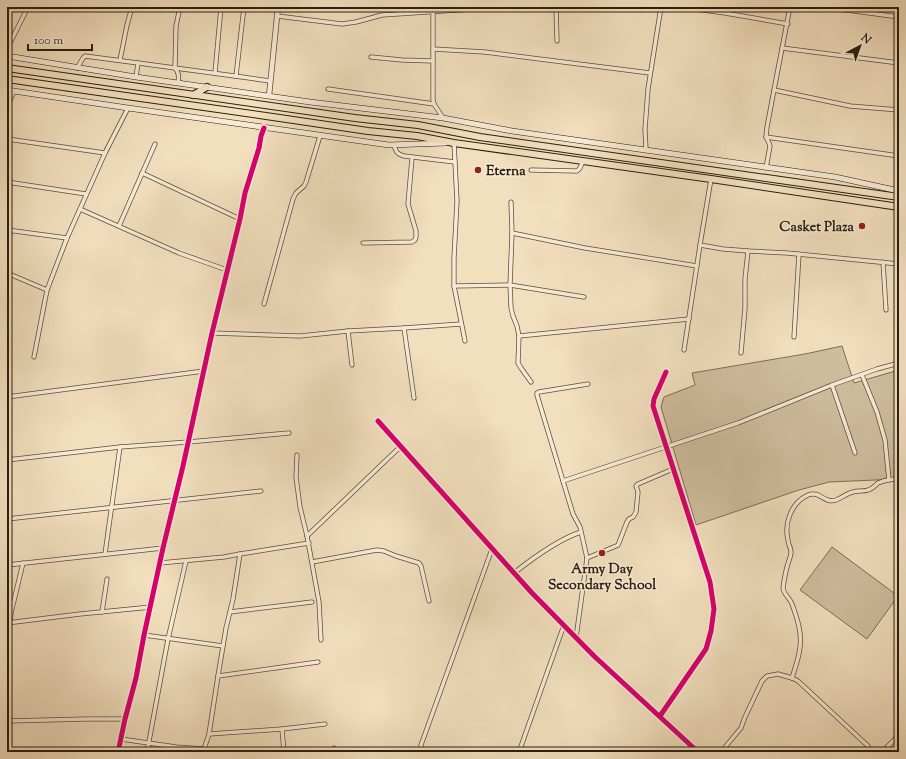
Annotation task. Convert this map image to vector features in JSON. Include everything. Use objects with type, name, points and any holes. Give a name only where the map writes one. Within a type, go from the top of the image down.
[{"type":"highway","points":[[7,68],[355,118],[418,125],[480,137],[899,197]]},
{"type":"highway","points":[[7,79],[368,131],[417,136],[454,143],[899,207]]},
{"type":"highway","points":[[193,95],[207,87]]},
{"type":"main road","points":[[7,56],[136,77],[269,96],[443,118],[512,131],[835,177],[899,191]]},
{"type":"main road","points":[[7,90],[320,136],[394,145],[454,143]]},
{"type":"street","points":[[7,49],[28,7]]},
{"type":"street","points":[[120,60],[132,7]]},
{"type":"street","points":[[178,83],[179,73],[175,68],[176,26],[180,7]]},
{"type":"street","points":[[215,73],[221,7]]},
{"type":"street","points":[[236,76],[244,7]]},
{"type":"street","points":[[269,96],[278,7]]},
{"type":"street","points":[[277,16],[342,24],[382,16],[433,9],[503,7]]},
{"type":"street","points":[[556,7],[557,41]]},
{"type":"street","points":[[646,150],[645,129],[650,73],[661,7]]},
{"type":"street","points":[[681,7],[788,24]]},
{"type":"street","points":[[766,168],[770,146],[766,137],[790,7]]},
{"type":"street","points":[[824,7],[899,17]]},
{"type":"street","points":[[433,9],[433,100],[443,118]]},
{"type":"street","points":[[782,48],[899,63]]},
{"type":"street","points":[[433,49],[485,52],[650,73]]},
{"type":"street","points":[[77,68],[82,58],[85,56],[270,81]]},
{"type":"street","points":[[371,57],[432,61]]},
{"type":"street","points":[[136,77],[138,63]]},
{"type":"street","points":[[328,89],[434,104]]},
{"type":"street","points":[[774,90],[850,106],[899,110]]},
{"type":"street","points":[[7,107],[14,91]]},
{"type":"street","points":[[34,357],[47,290],[86,194],[128,108]]},
{"type":"street","points":[[118,752],[136,678],[163,548],[175,501],[212,333],[245,193],[264,128]]},
{"type":"street","points":[[264,304],[292,200],[306,182],[320,136]]},
{"type":"street","points":[[766,137],[899,156]]},
{"type":"street","points":[[7,139],[105,153]]},
{"type":"street","points":[[454,143],[457,201],[454,286],[465,341]]},
{"type":"street","points":[[119,226],[155,144]]},
{"type":"street","points":[[394,145],[398,154],[412,158],[455,162]]},
{"type":"street","points":[[363,243],[412,242],[415,240],[416,231],[408,204],[412,158]]},
{"type":"street","points":[[531,170],[577,171],[583,162]]},
{"type":"street","points":[[142,173],[240,218]]},
{"type":"street","points":[[684,350],[711,179]]},
{"type":"street","points":[[7,182],[86,194]]},
{"type":"street","points":[[512,202],[510,285],[511,308],[519,336],[518,363],[531,382]]},
{"type":"street","points":[[80,209],[179,253],[227,270]]},
{"type":"street","points":[[7,230],[67,238]]},
{"type":"street","points":[[512,233],[585,248],[697,266]]},
{"type":"street","points":[[700,245],[723,249],[799,254],[899,264]]},
{"type":"street","points":[[742,353],[745,279],[748,251]]},
{"type":"street","points":[[794,337],[799,254]]},
{"type":"street","points":[[883,262],[886,310]]},
{"type":"street","points":[[7,273],[47,290]]},
{"type":"street","points":[[454,286],[510,285],[584,297]]},
{"type":"street","points":[[519,336],[688,319]]},
{"type":"street","points":[[212,333],[300,336],[348,331],[461,324]]},
{"type":"street","points":[[404,328],[414,398]]},
{"type":"street","points":[[348,331],[352,365]]},
{"type":"street","points":[[563,481],[738,423],[832,385],[899,363]]},
{"type":"street","points":[[7,397],[204,371]]},
{"type":"street","points":[[660,716],[706,649],[711,631],[714,609],[710,582],[653,406],[654,399],[666,372]]},
{"type":"street","points":[[862,375],[877,412],[885,440],[889,480]]},
{"type":"street","points":[[576,638],[587,558],[580,527],[573,514],[537,395],[539,392],[588,384]]},
{"type":"street","points":[[832,385],[855,453]]},
{"type":"street","points":[[378,421],[532,593],[599,661],[698,752]]},
{"type":"street","points":[[7,460],[120,447],[290,433]]},
{"type":"street","points":[[308,536],[401,446]]},
{"type":"street","points":[[105,554],[120,447]]},
{"type":"street","points":[[297,454],[296,477],[300,507],[308,536],[319,602],[321,640]]},
{"type":"street","points":[[587,558],[618,545],[627,522],[636,512],[638,492],[636,486],[673,469]]},
{"type":"street","points":[[792,678],[800,648],[799,627],[791,603],[782,588],[791,550],[787,535],[788,520],[791,511],[796,504],[808,495],[818,494],[829,501],[836,500],[853,492],[870,490],[879,483],[899,479]]},
{"type":"street","points":[[7,519],[261,491]]},
{"type":"street","points":[[514,573],[530,560],[570,535],[581,532]]},
{"type":"street","points":[[160,563],[224,557],[309,543]]},
{"type":"street","points":[[7,565],[163,548]]},
{"type":"street","points":[[424,752],[421,748],[422,744],[492,548]]},
{"type":"street","points":[[312,562],[377,550],[384,551],[419,563],[429,601]]},
{"type":"street","points":[[121,739],[204,750],[209,734],[240,554]]},
{"type":"street","points":[[147,752],[168,639],[186,560]]},
{"type":"street","points":[[7,650],[8,622],[23,563]]},
{"type":"street","points":[[102,612],[107,579]]},
{"type":"street","points":[[230,612],[312,602]]},
{"type":"street","points":[[8,622],[151,607]]},
{"type":"street","points":[[519,752],[564,626]]},
{"type":"street","points":[[144,635],[223,646]]},
{"type":"street","points":[[218,676],[318,662]]},
{"type":"street","points":[[721,752],[741,728],[762,681],[767,676],[778,674],[792,678],[798,682],[868,746],[871,752]]},
{"type":"street","points":[[7,721],[125,719]]},
{"type":"street","points":[[209,734],[282,729],[325,724]]},
{"type":"street","points":[[282,729],[284,752]]},
{"type":"street","points":[[882,752],[899,735]]},
{"type":"shaded area","points":[[842,346],[854,383],[899,370],[899,479],[829,482],[799,490],[696,525],[661,407],[664,397],[695,385],[692,373],[805,354]]},
{"type":"shaded area","points":[[832,547],[898,596],[867,639],[800,590]]},
{"type":"cycle path","points":[[118,752],[136,678],[163,548],[183,466],[212,333],[245,193],[264,128]]},
{"type":"cycle path","points":[[660,716],[706,649],[711,631],[714,609],[710,582],[653,406],[654,399],[666,372]]},
{"type":"cycle path","points":[[378,421],[532,593],[594,656],[698,752]]},
{"type":"place","name":"Eterna","points":[[478,170]]},
{"type":"place","name":"Casket Plaza","points":[[862,226]]},
{"type":"place","name":"Army Day Secondary School","points":[[602,553]]}]
